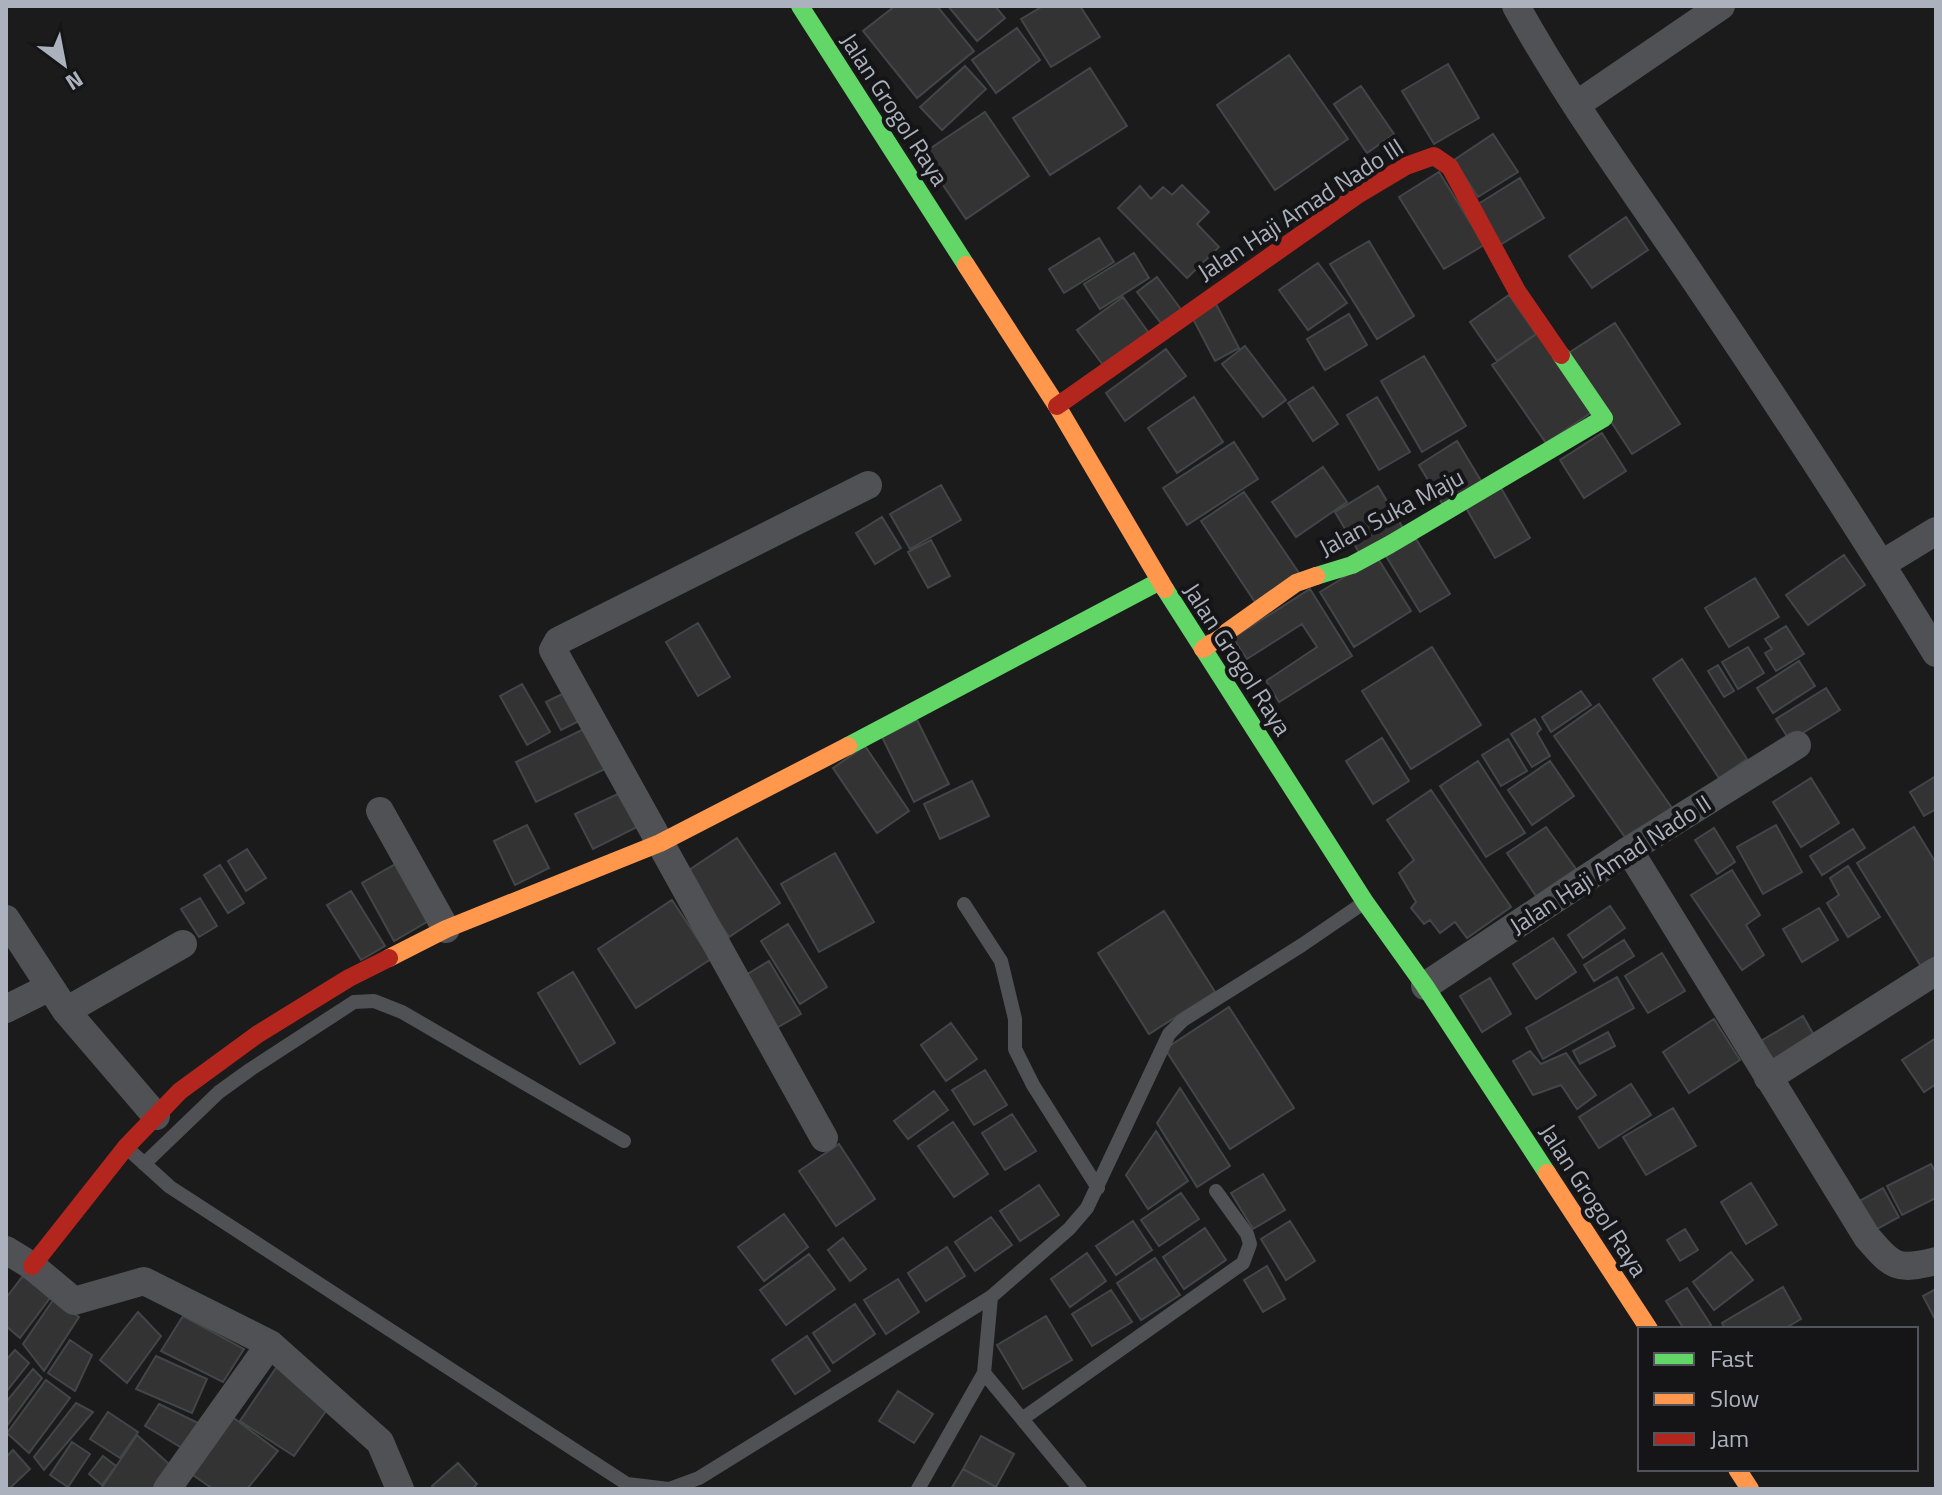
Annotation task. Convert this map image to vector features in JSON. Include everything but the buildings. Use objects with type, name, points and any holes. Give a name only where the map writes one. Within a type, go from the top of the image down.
[{"type":"street","name":"Jalan Grogol Raya","points":[[800,6],[1057,406],[1160,581],[1365,902],[1425,986],[1648,1327]]},
{"type":"street","points":[[1516,6],[1576,105],[1725,324],[1882,564],[1936,653]]},
{"type":"street","points":[[1576,105],[1721,6]]},
{"type":"street","name":"Jalan Haji Amad Nado III","points":[[1057,406],[1177,318],[1354,198],[1420,158],[1434,156],[1450,167],[1524,302],[1604,418]]},
{"type":"street","name":"Jalan Suka Maju","points":[[1203,649],[1296,583],[1352,565],[1604,418]]},
{"type":"street","points":[[824,1138],[554,654],[553,645],[868,485]]},
{"type":"street","points":[[1882,564],[1936,531]]},
{"type":"street","points":[[32,1266],[126,1147],[204,1072],[258,1034],[349,978],[446,929],[660,843],[1160,581]]},
{"type":"street","name":"Jalan Haji Amad Nado II","points":[[1425,986],[1629,850],[1797,745]]},
{"type":"street","points":[[380,811],[446,929]]},
{"type":"street","points":[[1629,850],[1867,1237],[1889,1262],[1913,1267],[1936,1261]]},
{"type":"street","points":[[6,919],[66,1011],[156,1116]]},
{"type":"street","points":[[66,1011],[183,944]]},
{"type":"street","points":[[1768,1078],[1936,971]]},
{"type":"street","points":[[6,1009],[50,987]]},
{"type":"street","points":[[6,1250],[32,1266],[74,1301],[144,1281],[270,1344],[380,1442],[400,1489]]},
{"type":"street","points":[[167,1489],[270,1344]]},
{"type":"street","points":[[1738,1471],[1750,1489]]},
{"type":"lane","points":[[126,1147],[183,1196],[627,1484],[669,1489],[699,1478],[991,1297],[1069,1229],[1087,1208],[1169,1034],[1183,1020],[1342,920],[1365,902]]},
{"type":"lane","points":[[964,904],[1001,961],[1015,1019],[1015,1049],[1033,1085],[1098,1188]]},
{"type":"lane","points":[[144,1164],[240,1076],[354,1002],[374,1001],[402,1012],[624,1141]]},
{"type":"lane","points":[[1022,1419],[1243,1263],[1250,1244],[1247,1234],[1216,1191]]},
{"type":"lane","points":[[918,1489],[984,1373],[991,1297]]},
{"type":"lane","points":[[984,1373],[1080,1489]]},
{"type":"traffic: fast","points":[[800,6],[966,265]]},
{"type":"traffic: fast","points":[[1316,576],[1352,565],[1389,545],[1604,418],[1561,355]]},
{"type":"traffic: fast","points":[[848,746],[1160,581]]},
{"type":"traffic: fast","points":[[1165,589],[1365,902],[1425,986],[1547,1173]]},
{"type":"traffic: slow","points":[[966,265],[1057,406],[1165,589]]},
{"type":"traffic: slow","points":[[1203,649],[1296,583],[1316,576]]},
{"type":"traffic: slow","points":[[389,958],[446,929],[660,843],[848,746]]},
{"type":"traffic: slow","points":[[1547,1173],[1648,1327]]},
{"type":"traffic: slow","points":[[1738,1471],[1750,1489]]},
{"type":"traffic: jam","points":[[1057,406],[1359,194],[1406,166],[1434,156],[1450,167],[1517,291],[1561,355]]},
{"type":"traffic: jam","points":[[32,1266],[126,1147],[180,1091],[258,1034],[349,978],[389,958]]}]
